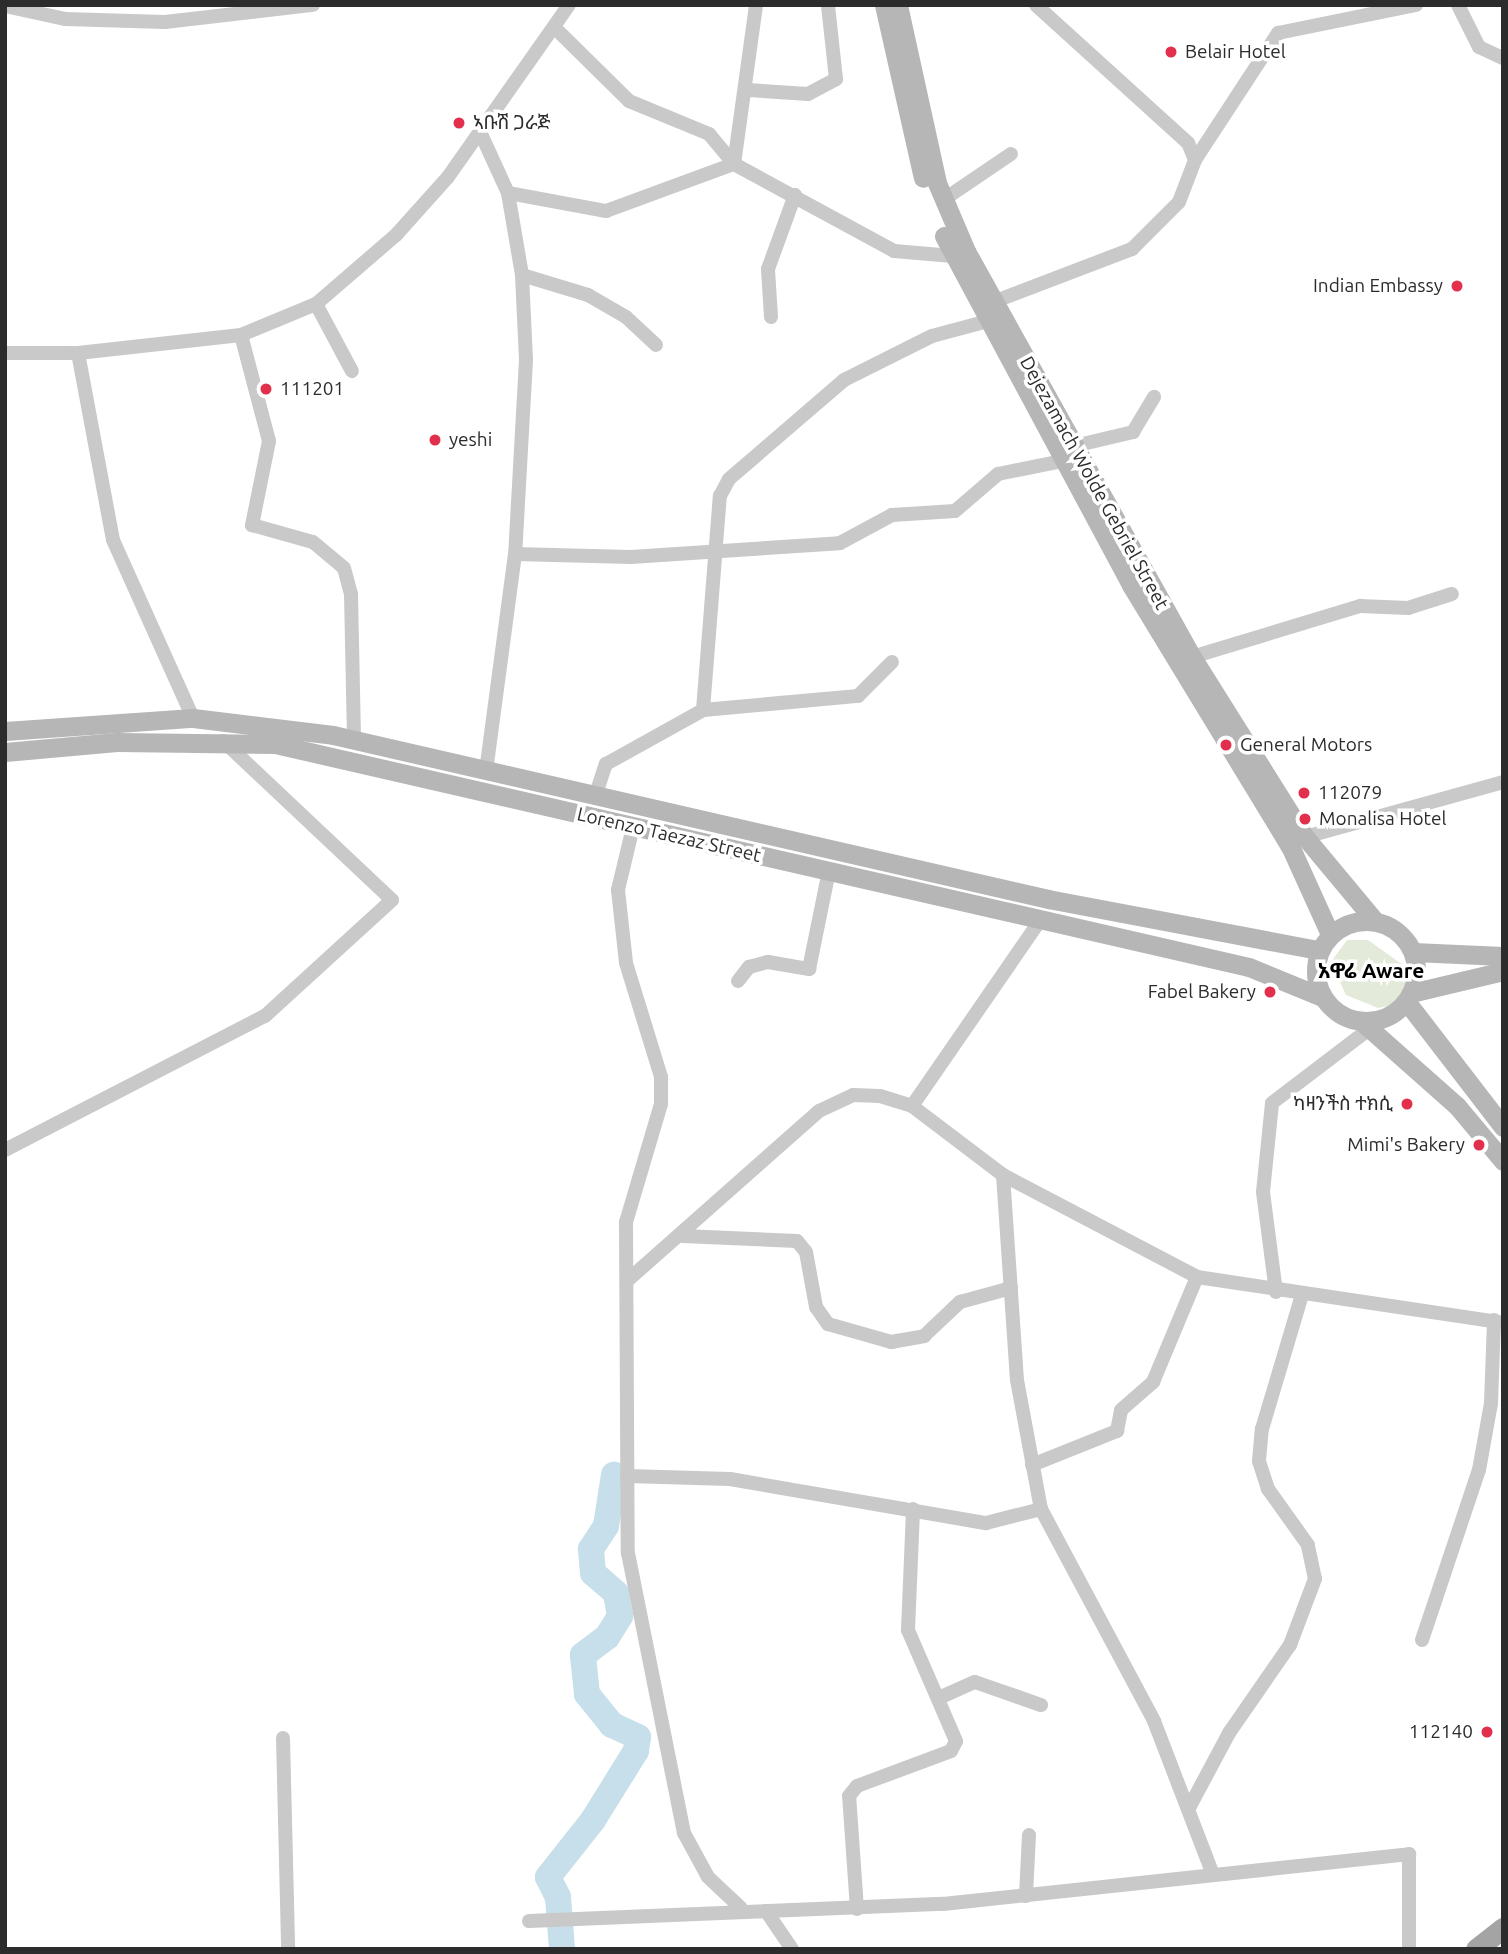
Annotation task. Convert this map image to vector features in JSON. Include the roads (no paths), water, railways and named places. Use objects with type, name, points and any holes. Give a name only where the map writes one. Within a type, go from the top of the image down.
[{"type":"main road","name":"Dejezamach Wolde Gebriel Street","points":[[884,5],[915,150],[953,256],[990,312],[1068,454],[1178,667],[1290,846],[1325,942]]},
{"type":"main road","name":"Dejezamach Wolde Gebriel Street","points":[[898,5],[943,200],[990,312]]},
{"type":"main road","name":"Dejezamach Wolde Gebriel Street","points":[[1068,454],[1306,837],[1375,921]]},
{"type":"main road","name":"Lorenzo Taezaz Street","points":[[5,731],[193,718],[354,740],[1048,899],[1325,942]]},
{"type":"main road","name":"Lorenzo Taezaz Street","points":[[5,752],[222,740],[329,755],[703,844],[1249,967],[1322,997]]},
{"type":"main road","points":[[703,844],[709,821]]},
{"type":"main road","points":[[1503,1127],[1409,997],[1413,952],[1397,932],[1375,921],[1325,942],[1315,974],[1322,997],[1346,1018],[1365,1025],[1457,1106],[1503,1161]]},
{"type":"main road","points":[[1413,952],[1503,956]]},
{"type":"main road","points":[[1365,1025],[1378,1020],[1409,997],[1503,971]]},
{"type":"main road","points":[[1476,1949],[1503,1928]]},
{"type":"street","points":[[5,6],[65,19],[165,22],[313,5]]},
{"type":"street","points":[[5,353],[78,353],[241,335],[316,304],[396,235],[481,134],[556,29],[569,5]]},
{"type":"street","points":[[734,164],[748,90],[756,5]]},
{"type":"street","points":[[748,90],[808,94],[836,79],[828,5]]},
{"type":"street","points":[[1036,5],[1188,143],[1195,160]]},
{"type":"street","points":[[703,710],[720,496],[729,479],[829,391],[885,355],[1132,249],[1179,202],[1195,160],[1278,33],[1416,5]]},
{"type":"street","points":[[1458,5],[1479,47],[1503,58]]},
{"type":"street","points":[[556,29],[629,101],[709,134],[734,164],[894,251],[953,256]]},
{"type":"street","points":[[481,134],[508,193],[522,275],[526,360],[515,554],[486,772]]},
{"type":"street","points":[[943,200],[1011,154]]},
{"type":"street","points":[[508,193],[606,211],[734,164]]},
{"type":"street","points":[[771,317],[768,269],[795,195]]},
{"type":"street","points":[[522,275],[587,295],[626,317],[656,345]]},
{"type":"street","points":[[316,304],[352,371]]},
{"type":"street","points":[[241,335],[269,441],[252,525],[313,542],[344,568],[351,594],[354,740]]},
{"type":"street","points":[[78,353],[107,522],[193,718]]},
{"type":"street","points":[[515,554],[716,553],[840,543],[892,515],[955,511],[998,474],[1133,432],[1154,397]]},
{"type":"street","points":[[1192,657],[1360,606],[1408,608],[1452,594]]},
{"type":"street","points":[[595,797],[606,765],[703,710],[858,696],[892,662]]},
{"type":"street","points":[[5,1150],[265,1016],[392,900],[222,740]]},
{"type":"street","points":[[1306,837],[1503,782]]},
{"type":"street","points":[[633,827],[618,890],[626,963],[661,1077],[662,1104],[629,1199],[626,1476],[628,1553],[640,1630],[684,1833],[708,1877],[741,1908]]},
{"type":"street","points":[[738,981],[749,967],[768,962],[809,969],[829,871]]},
{"type":"street","points":[[912,1106],[1041,919]]},
{"type":"street","points":[[1276,1292],[1264,1192],[1272,1103],[1332,1063],[1365,1025]]},
{"type":"street","points":[[628,1280],[683,1236],[819,1111],[853,1095],[912,1106],[1003,1175],[1197,1277],[1276,1292],[1498,1322],[1491,1403],[1479,1470],[1422,1640]]},
{"type":"street","points":[[1003,1175],[1017,1380],[1041,1509],[1154,1721],[1213,1875]]},
{"type":"street","points":[[683,1236],[797,1241],[806,1252],[816,1307],[828,1324],[891,1342],[924,1336],[960,1302],[1011,1288]]},
{"type":"street","points":[[1032,1465],[1117,1431],[1122,1410],[1153,1382],[1197,1277]]},
{"type":"street","points":[[1189,1808],[1229,1733],[1290,1644],[1315,1579],[1308,1545],[1268,1489],[1259,1461],[1262,1429],[1302,1295]]},
{"type":"street","points":[[626,1476],[730,1479],[986,1523],[1041,1509]]},
{"type":"street","points":[[857,1909],[849,1796],[857,1786],[951,1751],[956,1741],[941,1697],[908,1629],[913,1509]]},
{"type":"street","points":[[941,1697],[975,1682],[1041,1705]]},
{"type":"street","points":[[283,1738],[288,1949]]},
{"type":"street","points":[[1026,1896],[1029,1835]]},
{"type":"street","points":[[529,1921],[741,1908],[766,1912],[857,1909],[1026,1896],[1409,1854],[1409,1949]]},
{"type":"street","points":[[766,1912],[792,1949]]},
{"type":"waterway","points":[[562,1949],[558,1897],[548,1877],[593,1820],[636,1751],[638,1737],[612,1725],[587,1694],[583,1655],[607,1637],[620,1616],[616,1593],[593,1573],[591,1549],[606,1526],[614,1475]]},
{"type":"place","name":"Belair Hotel","points":[[1171,52]]},
{"type":"place","name":"ኣቡሽ ጋራጅ","points":[[459,123]]},
{"type":"place","name":"Indian Embassy","points":[[1457,286]]},
{"type":"place","name":"111201","points":[[266,389]]},
{"type":"place","name":"yeshi","points":[[435,440]]},
{"type":"place","name":"General Motors","points":[[1226,745]]},
{"type":"place","name":"112079","points":[[1304,793]]},
{"type":"place","name":"Monalisa Hotel","points":[[1305,819]]},
{"type":"place","name":"Fabel Bakery","points":[[1270,992]]},
{"type":"place","name":"ካዛንችስ ተክሲ","points":[[1407,1104]]},
{"type":"place","name":"Mimi's Bakery","points":[[1479,1145]]},
{"type":"place","name":"112140","points":[[1487,1732]]},
{"type":"district","name":"አዋሬ Aware","points":[[1371,970]]}]
